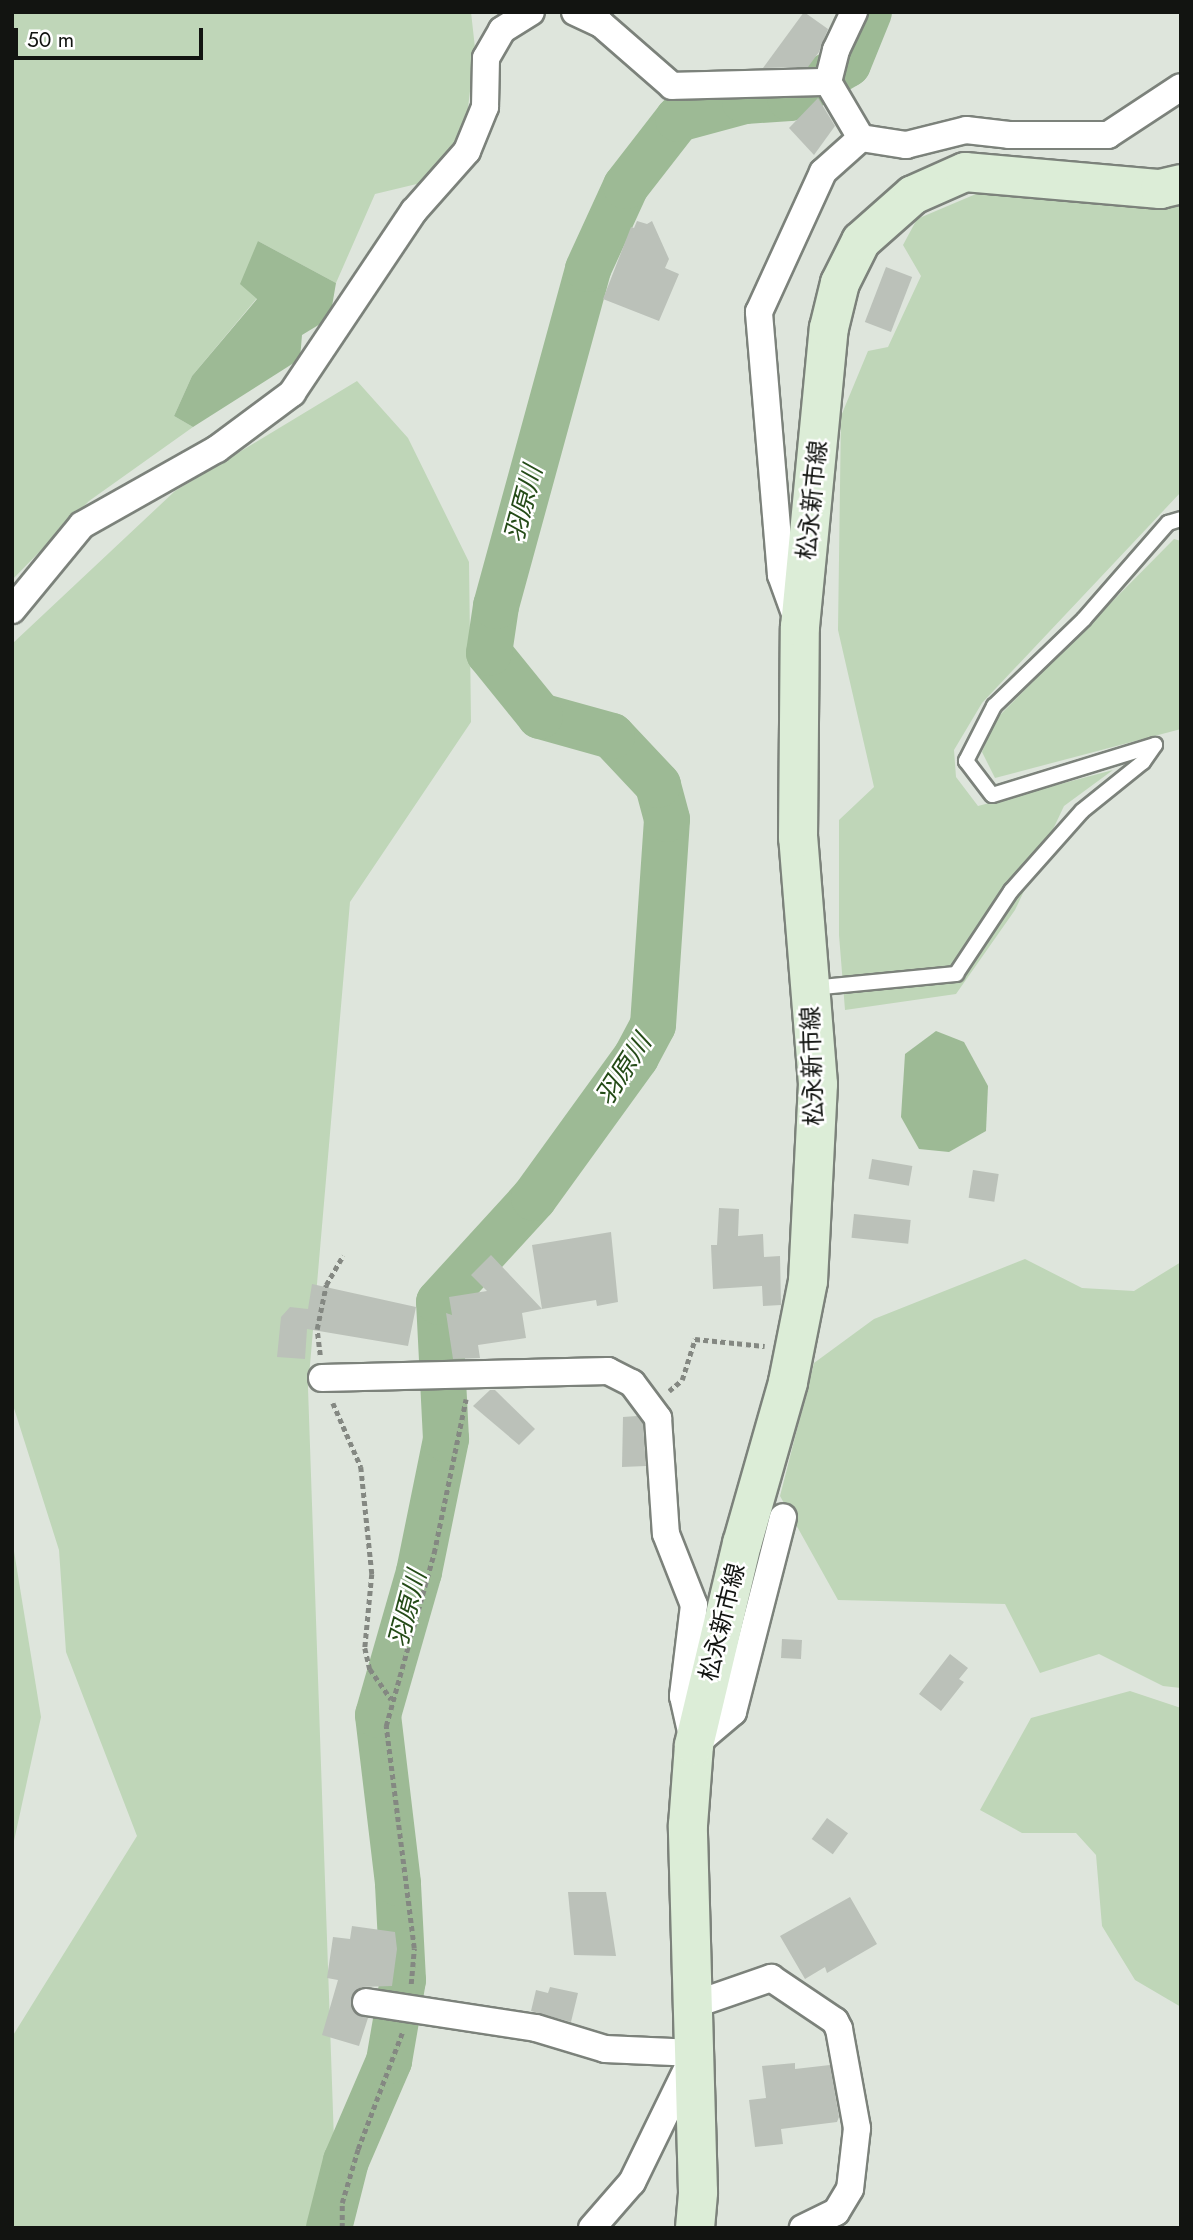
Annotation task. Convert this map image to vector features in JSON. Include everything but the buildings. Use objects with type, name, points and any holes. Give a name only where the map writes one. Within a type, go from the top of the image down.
[{"type":"main road","name":"松永新市線","points":[[695,2228],[695,2053],[688,1825],[694,1745],[794,1352],[808,1281],[817,1097],[798,838],[800,627],[828,328],[841,283],[861,241],[913,195],[965,172],[1160,189],[1181,184]]},
{"type":"street","points":[[12,610],[82,525],[217,449],[292,393],[414,211],[467,151],[485,107],[486,58],[502,30],[531,12]]},
{"type":"street","points":[[575,12],[601,24],[672,86],[828,82]]},
{"type":"street","points":[[854,12],[836,50],[828,82],[862,138],[906,145],[966,130],[1009,135],[1108,135],[1181,88]]},
{"type":"street","points":[[800,627],[781,575],[759,312],[823,172],[862,138]]},
{"type":"street","points":[[322,1378],[608,1371],[632,1383],[658,1418],[666,1534],[694,1605],[683,1696],[694,1745],[733,1712],[783,1517]]},
{"type":"street","points":[[693,2005],[771,1978],[835,2021],[839,2029],[857,2128],[850,2189],[836,2212],[803,2228]]},
{"type":"street","points":[[366,2002],[410,2011],[536,2028],[605,2049],[695,2053],[632,2182],[592,2228]]},
{"type":"lane","points":[[810,989],[956,974],[1011,891],[1082,811],[1143,762],[1154,745],[992,795],[966,761],[994,706],[1084,619],[1168,523],[1181,519]]},
{"type":"path","points":[[343,1256],[326,1285],[317,1329],[322,1378],[361,1467],[373,1574],[365,1648],[370,1670],[392,1699]]},
{"type":"path","points":[[641,1395],[667,1393],[682,1380],[695,1339],[722,1339],[794,1352]]},
{"type":"path","points":[[342,2228],[342,2203],[358,2149],[378,2105],[410,2011],[414,1948],[386,1726],[434,1553],[472,1374]]},
{"type":"shaded area","points":[[12,12],[471,12],[475,48],[465,134],[425,182],[375,194],[336,283],[258,241],[257,298],[192,376],[174,416],[193,427],[89,501],[12,580]]},
{"type":"shaded area","points":[[983,191],[1181,200],[1181,492],[982,703],[954,750],[956,777],[978,806],[1113,770],[1064,806],[1015,910],[956,994],[845,1010],[839,935],[839,820],[874,787],[838,630],[841,416],[868,351],[888,347],[921,276],[903,245],[917,219]]},
{"type":"shaded area","points":[[258,241],[336,283],[330,318],[302,335],[300,359],[193,427],[174,416],[192,376],[257,299],[240,284]]},
{"type":"shaded area","points":[[357,381],[408,438],[469,562],[471,722],[350,902],[308,1388],[337,2228],[12,2228],[12,2037],[137,1836],[66,1652],[59,1550],[12,1402],[12,644],[175,491]]},
{"type":"shaded area","points":[[1174,539],[1181,541],[1181,729],[995,778],[982,752],[996,719]]},
{"type":"shaded area","points":[[936,1031],[964,1042],[988,1086],[986,1131],[949,1152],[919,1149],[901,1117],[905,1054]]},
{"type":"shaded area","points":[[1025,1259],[1082,1288],[1134,1291],[1181,1262],[1181,1688],[1163,1686],[1099,1654],[1040,1673],[1005,1604],[838,1600],[780,1496],[814,1363],[874,1319]]},
{"type":"shaded area","points":[[12,1539],[41,1717],[12,1850]]},
{"type":"shaded area","points":[[1130,1691],[1181,1708],[1181,2007],[1135,1980],[1102,1926],[1096,1855],[1076,1833],[1022,1833],[980,1810],[1031,1718]]},
{"type":"waterway","name":"羽原川","points":[[329,2228],[346,2161],[389,2061],[403,1980],[398,1883],[378,1715],[419,1572],[446,1439],[439,1302],[534,1198],[636,1057],[653,1025],[667,819],[658,785],[612,736],[540,716],[489,653],[496,606],[588,269],[626,186],[678,119],[745,101],[790,98],[848,64],[869,12]]}]
